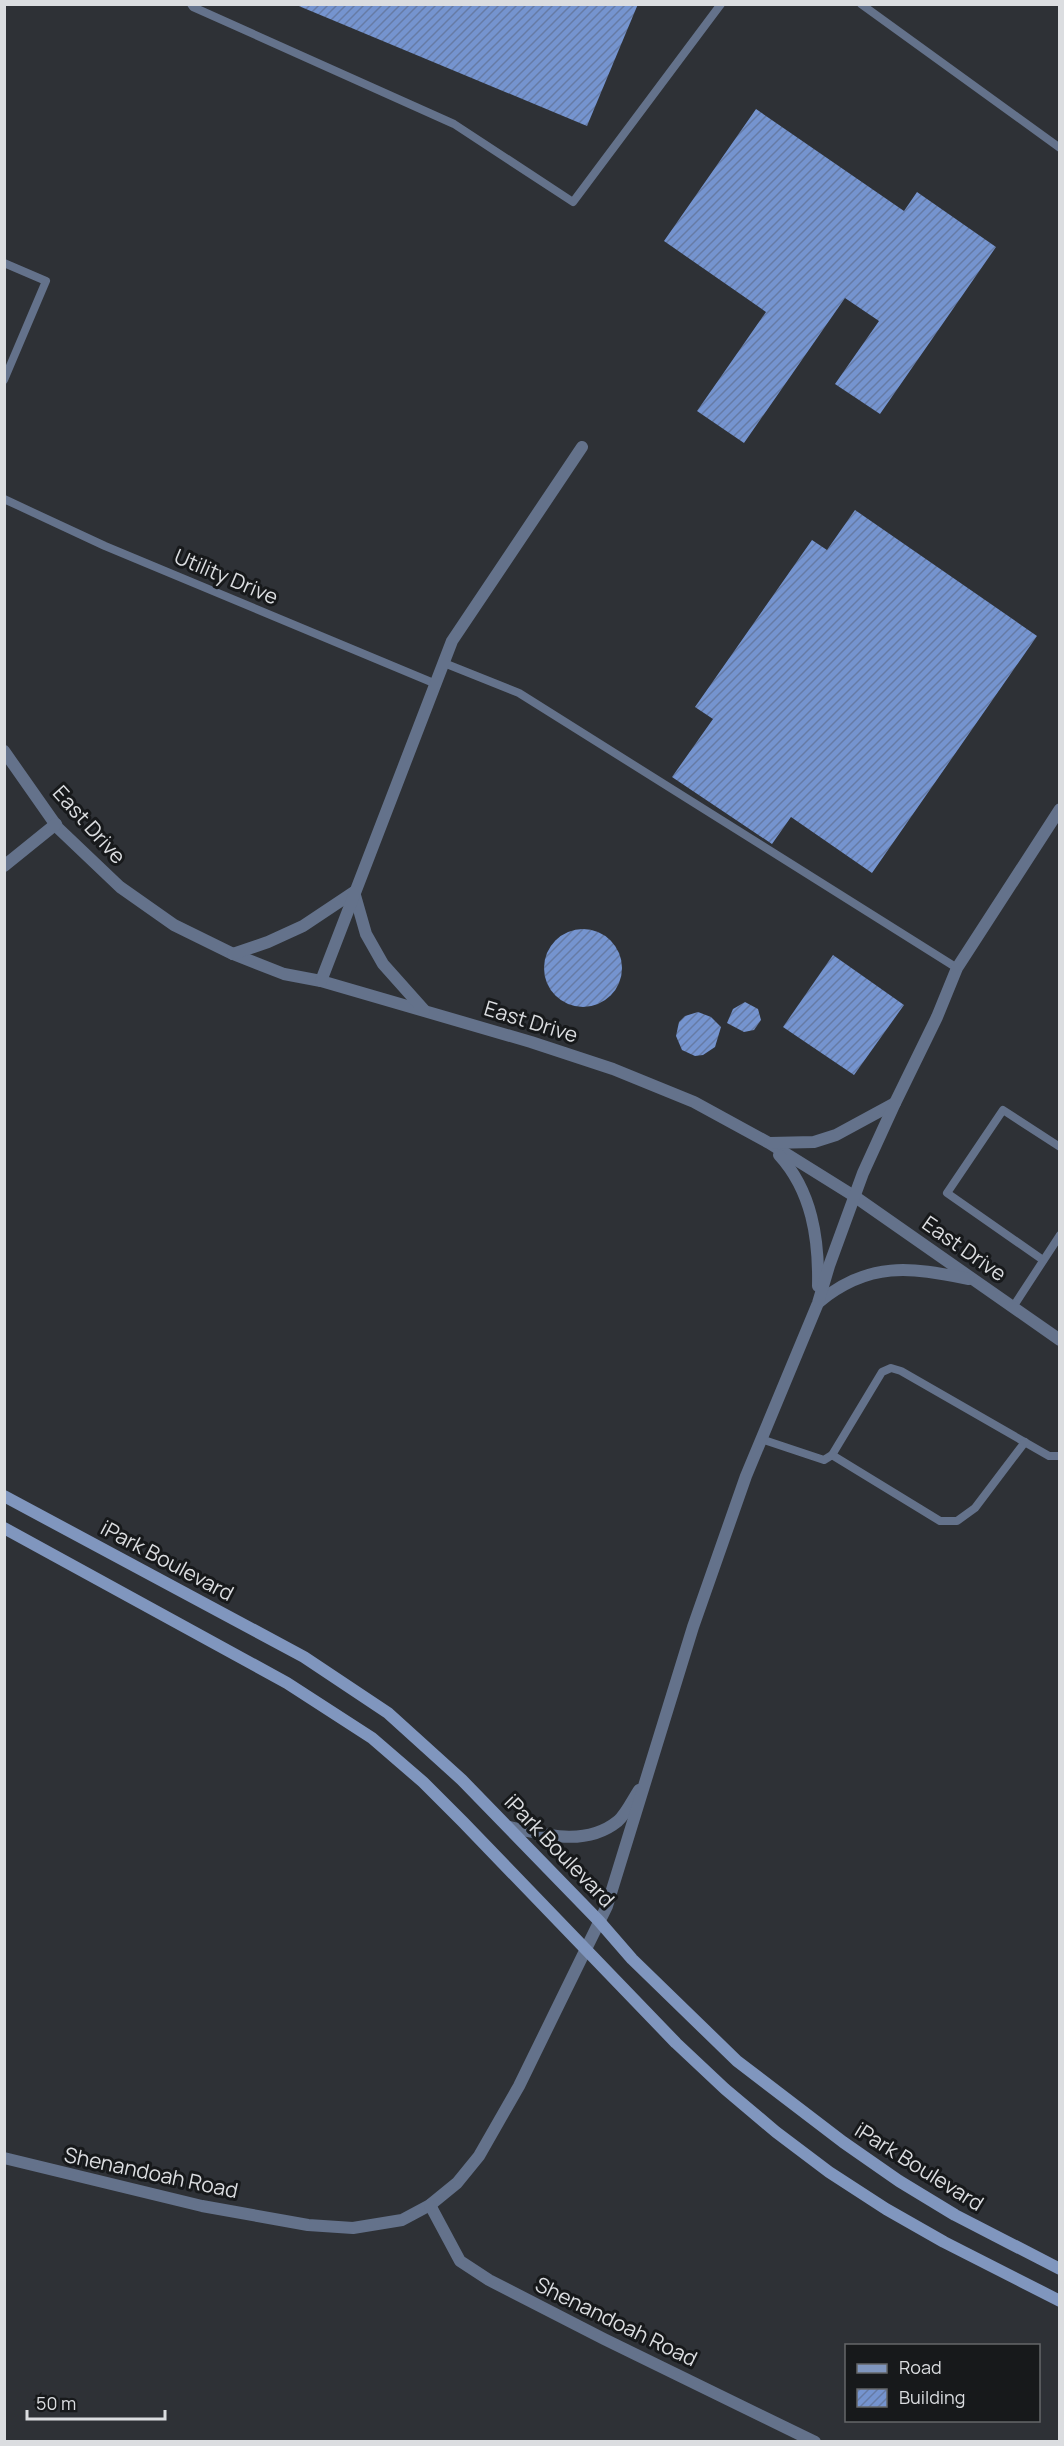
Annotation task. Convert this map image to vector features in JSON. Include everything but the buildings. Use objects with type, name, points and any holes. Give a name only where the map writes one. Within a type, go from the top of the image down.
[{"type":"main road","name":"iPark Boulevard","points":[[4,1496],[332,1674],[414,1734],[510,1827],[632,1959],[737,2061],[871,2162],[935,2203],[1059,2270]]},
{"type":"main road","points":[[4,1528],[286,1683],[372,1738],[431,1790],[700,2067],[750,2111],[803,2153],[858,2191],[915,2226],[1059,2301]]},
{"type":"street","points":[[321,981],[452,641],[582,447]]},
{"type":"street","name":"East Drive","points":[[4,751],[56,824],[120,887],[174,926],[233,954],[284,974],[321,981],[424,1010],[613,1069],[694,1102],[769,1143],[854,1196],[1059,1340]]},
{"type":"street","name":"Shenandoah Road","points":[[4,2158],[202,2206],[308,2225],[342,2228],[402,2220],[430,2205],[457,2183],[479,2156],[519,2086],[587,1950],[614,1888],[693,1627],[761,1438],[818,1303],[854,1196],[895,1103],[938,1017],[957,968],[1059,809]]},
{"type":"street","points":[[4,866],[56,824]]},
{"type":"street","points":[[233,954],[268,942],[303,926],[354,892]]},
{"type":"street","points":[[354,892],[366,934],[382,964],[424,1010]]},
{"type":"street","points":[[769,1143],[814,1142],[836,1135],[895,1103]]},
{"type":"street","points":[[769,1143],[793,1169],[805,1193],[819,1252],[818,1303]]},
{"type":"street","points":[[818,1303],[837,1287],[855,1278],[893,1269],[929,1271],[973,1280]]},
{"type":"street","points":[[510,1827],[557,1837],[582,1836],[601,1830],[619,1820],[646,1779]]},
{"type":"street","name":"Shenandoah Road","points":[[430,2205],[460,2261],[489,2280],[815,2442]]},
{"type":"lane","points":[[191,4],[193,7],[454,124],[573,202],[721,4]]},
{"type":"lane","points":[[861,4],[1059,148]]},
{"type":"lane","points":[[4,263],[46,281],[4,380]]},
{"type":"lane","name":"Utility Drive","points":[[4,499],[105,546],[436,684]]},
{"type":"lane","points":[[444,663],[519,693],[957,968]]},
{"type":"lane","points":[[1043,1260],[947,1193],[1003,1110],[1059,1147]]},
{"type":"lane","points":[[1013,1307],[1059,1235]]},
{"type":"lane","points":[[761,1438],[824,1460],[832,1455],[882,1372],[891,1368],[901,1371],[1049,1456],[1059,1456]]},
{"type":"lane","points":[[832,1455],[940,1521],[957,1521],[975,1508],[1025,1442]]}]
